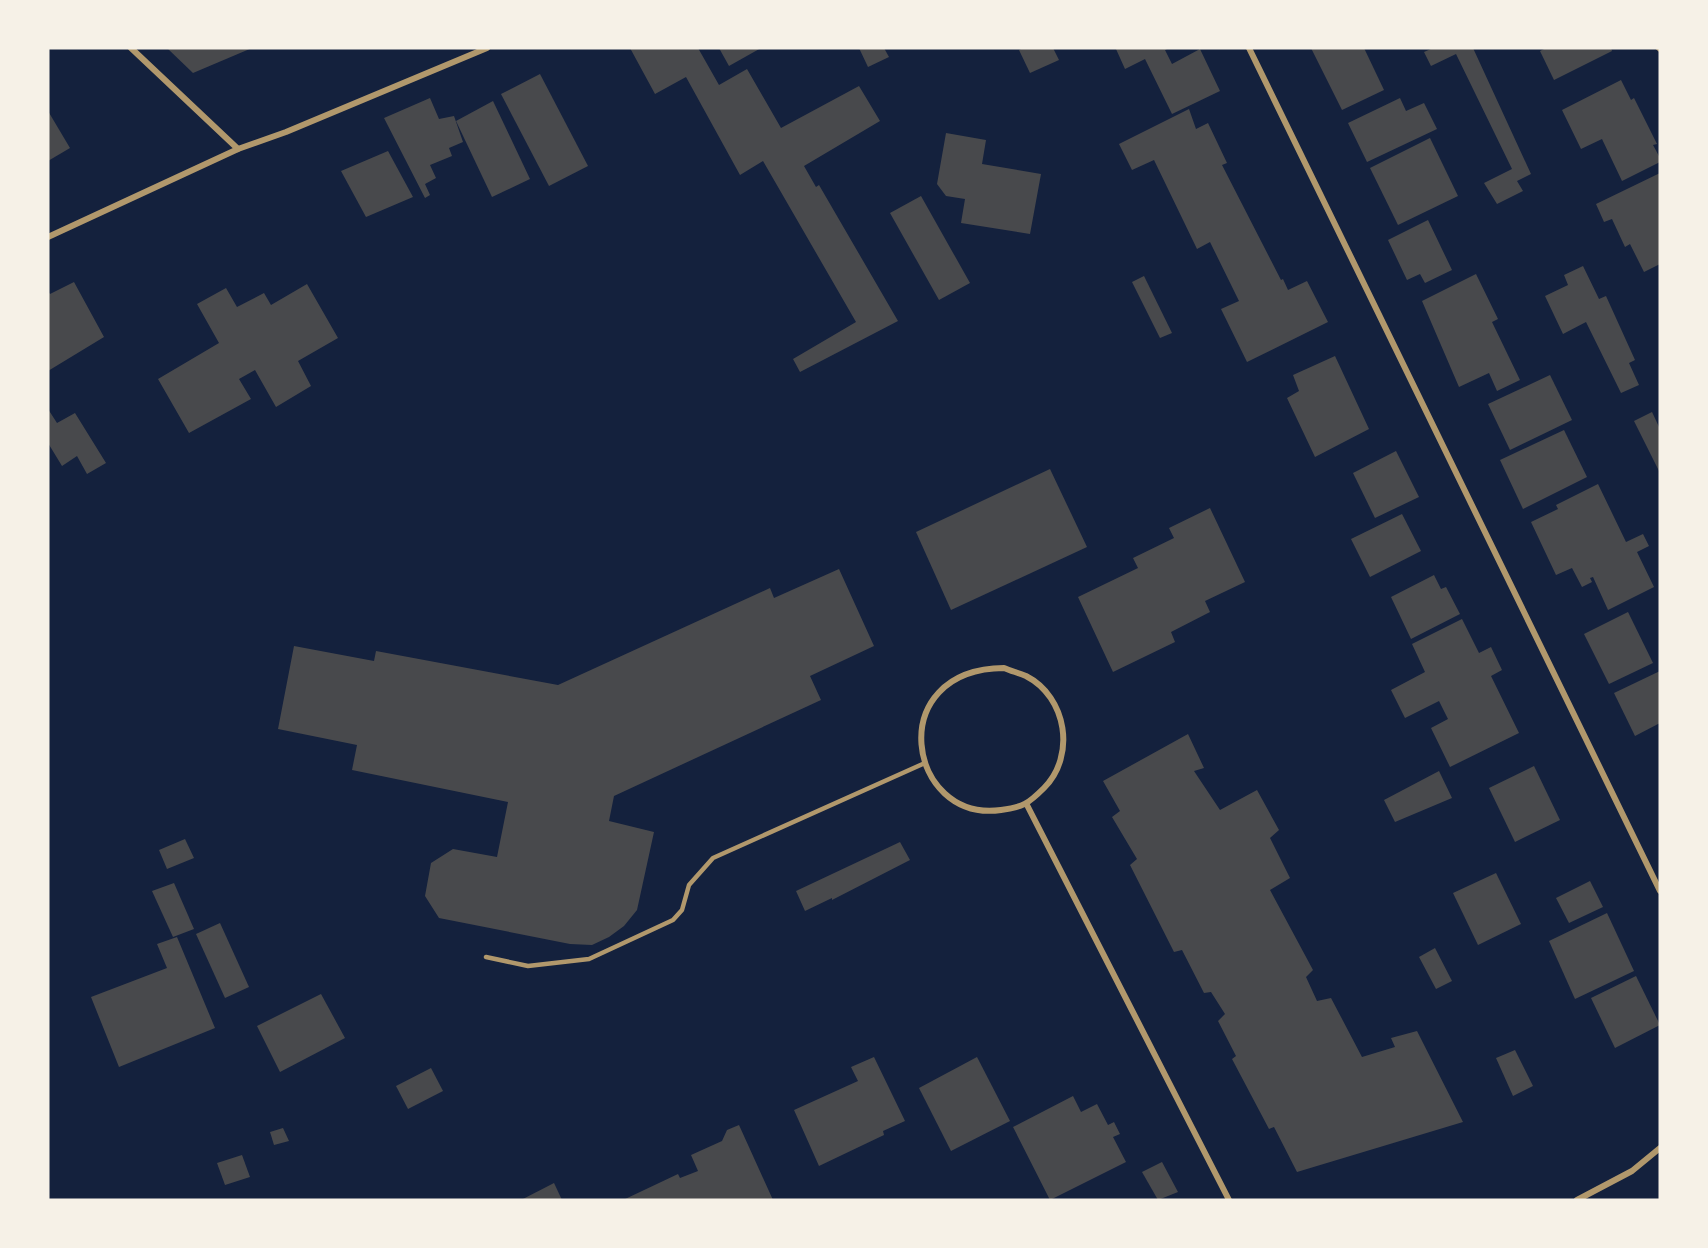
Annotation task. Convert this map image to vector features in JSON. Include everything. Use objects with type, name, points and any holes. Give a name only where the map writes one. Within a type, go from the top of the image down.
[{"type":"street","points":[[131,48],[238,149]]},
{"type":"street","points":[[48,237],[238,149],[286,132],[487,48]]},
{"type":"street","points":[[1249,48],[1660,891]]},
{"type":"street","points":[[1004,668],[1027,676],[1046,692],[1059,712],[1064,735],[1062,759],[1051,781],[1027,805],[990,812],[967,807],[947,795],[932,778],[925,763],[921,734],[926,711],[939,691],[957,676],[980,669],[1004,668]]},
{"type":"street","points":[[1027,805],[1228,1200]]},
{"type":"street","points":[[1577,1200],[1592,1197],[1632,1171],[1660,1148]]},
{"type":"lane","points":[[486,957],[528,966],[589,959],[673,920],[682,910],[689,885],[713,858],[925,763]]},
{"type":"building","points":[[167,48],[252,48],[193,73]]},
{"type":"building","points":[[630,48],[698,48],[719,85],[747,69],[781,128],[859,86],[880,121],[804,166],[816,187],[819,185],[898,321],[800,372],[793,359],[856,322],[763,161],[740,175],[686,77],[655,94]]},
{"type":"building","points":[[719,48],[761,48],[729,66]]},
{"type":"building","points":[[859,48],[884,48],[889,57],[868,67]]},
{"type":"building","points":[[1053,48],[1059,60],[1030,73],[1019,50]]},
{"type":"building","points":[[1169,48],[1165,50],[1172,64],[1200,49],[1220,91],[1172,114],[1145,59],[1125,69],[1116,49]]},
{"type":"building","points":[[1311,48],[1364,48],[1384,90],[1342,110]]},
{"type":"building","points":[[1433,48],[1473,48],[1531,174],[1517,181],[1523,191],[1497,204],[1484,183],[1512,169],[1456,54],[1431,66],[1424,52]]},
{"type":"building","points":[[1546,48],[1611,48],[1612,51],[1554,80],[1540,51]]},
{"type":"building","points":[[540,74],[588,166],[549,186],[501,94]]},
{"type":"building","points":[[1621,80],[1631,100],[1634,98],[1657,144],[1653,145],[1660,158],[1660,162],[1622,181],[1602,139],[1581,149],[1562,110]]},
{"type":"building","points":[[430,98],[439,119],[454,116],[463,142],[449,148],[452,156],[430,165],[436,178],[425,184],[430,195],[425,198],[384,118]]},
{"type":"building","points":[[1400,98],[1406,111],[1424,103],[1437,129],[1367,162],[1348,123]]},
{"type":"building","points":[[493,101],[530,179],[492,197],[456,121]]},
{"type":"building","points":[[1189,109],[1196,129],[1208,123],[1227,163],[1222,165],[1281,280],[1283,279],[1288,290],[1307,281],[1328,322],[1247,362],[1221,309],[1239,301],[1210,242],[1197,249],[1154,160],[1132,170],[1119,144]]},
{"type":"building","points":[[48,111],[70,148],[48,161]]},
{"type":"building","points":[[946,133],[986,140],[982,164],[1041,174],[1030,234],[961,223],[965,199],[946,196],[937,184]]},
{"type":"building","points":[[1430,138],[1458,196],[1398,225],[1370,168]]},
{"type":"building","points":[[388,151],[413,197],[366,217],[341,171]]},
{"type":"building","points":[[1660,173],[1660,264],[1644,272],[1630,244],[1625,247],[1612,219],[1604,222],[1596,204]]},
{"type":"building","points":[[921,196],[970,283],[939,300],[890,213]]},
{"type":"building","points":[[1428,220],[1452,270],[1425,283],[1420,274],[1407,280],[1388,240]]},
{"type":"building","points":[[1583,266],[1599,299],[1606,296],[1635,360],[1629,363],[1639,385],[1621,393],[1586,322],[1563,334],[1545,296],[1568,285],[1564,275]]},
{"type":"building","points":[[1476,274],[1498,319],[1492,322],[1520,380],[1497,391],[1489,373],[1459,387],[1422,301]]},
{"type":"building","points":[[1144,276],[1172,333],[1160,338],[1132,282]]},
{"type":"building","points":[[74,282],[104,337],[48,371],[48,291],[50,294]]},
{"type":"building","points":[[307,284],[338,338],[298,361],[311,386],[276,407],[255,370],[239,379],[251,399],[189,433],[158,379],[219,343],[197,304],[226,288],[237,307],[264,293],[271,305]]},
{"type":"building","points":[[1335,356],[1369,429],[1315,457],[1287,398],[1299,391],[1293,375]]},
{"type":"building","points":[[1550,375],[1572,420],[1510,450],[1488,404]]},
{"type":"building","points":[[48,409],[57,423],[75,413],[106,463],[87,474],[77,456],[62,466],[48,443]]},
{"type":"building","points":[[1652,412],[1660,429],[1660,473],[1634,421]]},
{"type":"building","points":[[1564,430],[1587,477],[1523,509],[1500,460]]},
{"type":"building","points":[[1396,451],[1419,497],[1375,518],[1353,473]]},
{"type":"building","points":[[1050,469],[1087,547],[951,610],[916,532]]},
{"type":"building","points":[[1598,484],[1626,542],[1643,534],[1649,546],[1637,552],[1654,587],[1608,610],[1593,577],[1590,578],[1592,582],[1582,587],[1572,568],[1556,575],[1531,522],[1558,509],[1556,505]]},
{"type":"building","points":[[1210,508],[1245,582],[1205,601],[1210,612],[1171,632],[1175,642],[1113,672],[1078,597],[1138,568],[1133,558],[1174,538],[1169,528]]},
{"type":"building","points":[[1402,514],[1421,551],[1370,577],[1351,539]]},
{"type":"building","points":[[839,569],[874,646],[810,676],[821,700],[614,796],[609,821],[654,832],[637,910],[624,926],[609,937],[592,945],[570,944],[439,918],[425,896],[431,863],[453,849],[497,857],[508,802],[352,770],[357,745],[278,729],[294,646],[374,661],[376,651],[558,685],[770,588],[774,598]]},
{"type":"building","points":[[1434,575],[1441,589],[1446,587],[1460,614],[1411,639],[1391,597]]},
{"type":"building","points":[[1628,612],[1653,663],[1609,684],[1584,634]]},
{"type":"building","points":[[1462,619],[1479,653],[1491,647],[1502,670],[1491,676],[1519,733],[1450,767],[1431,728],[1448,719],[1439,701],[1405,718],[1391,690],[1425,672],[1412,644]]},
{"type":"building","points":[[1660,671],[1660,723],[1635,736],[1614,693]]},
{"type":"building","points":[[1188,734],[1204,768],[1194,771],[1220,810],[1257,790],[1279,830],[1270,838],[1290,878],[1270,890],[1313,970],[1306,977],[1317,1001],[1331,998],[1362,1057],[1395,1047],[1391,1038],[1417,1031],[1463,1122],[1297,1172],[1274,1127],[1269,1129],[1232,1059],[1236,1056],[1218,1021],[1225,1014],[1211,992],[1204,993],[1182,950],[1174,952],[1130,865],[1137,859],[1112,817],[1120,811],[1103,781]]},
{"type":"building","points":[[1534,766],[1560,820],[1515,842],[1489,788]]},
{"type":"building","points":[[1439,771],[1452,798],[1395,822],[1384,800]]},
{"type":"building","points":[[185,839],[194,858],[167,869],[159,850]]},
{"type":"building","points":[[900,842],[910,860],[832,900],[832,898],[805,911],[796,891]]},
{"type":"building","points":[[1496,873],[1521,924],[1478,945],[1453,893]]},
{"type":"building","points":[[1590,881],[1603,907],[1569,923],[1556,898]]},
{"type":"building","points":[[174,883],[194,929],[173,937],[152,891]]},
{"type":"building","points":[[1607,913],[1634,971],[1575,999],[1549,941]]},
{"type":"building","points":[[220,923],[249,987],[225,998],[196,934]]},
{"type":"building","points":[[177,937],[215,1028],[119,1067],[91,997],[167,968],[157,944]]},
{"type":"building","points":[[1435,948],[1452,981],[1436,989],[1419,957]]},
{"type":"building","points":[[1636,976],[1660,1025],[1615,1048],[1591,998]]},
{"type":"building","points":[[321,994],[345,1038],[280,1072],[257,1026]]},
{"type":"building","points":[[1515,1050],[1533,1086],[1513,1096],[1496,1058]]},
{"type":"building","points":[[874,1057],[905,1121],[883,1131],[884,1135],[819,1166],[794,1110],[858,1081],[851,1067]]},
{"type":"building","points":[[977,1057],[1010,1121],[951,1151],[919,1088]]},
{"type":"building","points":[[431,1068],[443,1091],[408,1109],[396,1086]]},
{"type":"building","points":[[1073,1096],[1081,1112],[1097,1104],[1108,1125],[1114,1122],[1120,1134],[1113,1137],[1126,1162],[1050,1200],[1013,1127]]},
{"type":"building","points":[[739,1125],[773,1200],[623,1200],[678,1174],[680,1178],[698,1171],[691,1155],[722,1141],[727,1130]]},
{"type":"building","points":[[283,1128],[289,1141],[274,1145],[270,1132]]},
{"type":"building","points":[[242,1155],[250,1177],[225,1185],[217,1163]]},
{"type":"building","points":[[1162,1162],[1178,1192],[1158,1200],[1142,1172]]},
{"type":"building","points":[[554,1183],[562,1200],[521,1200]]}]
